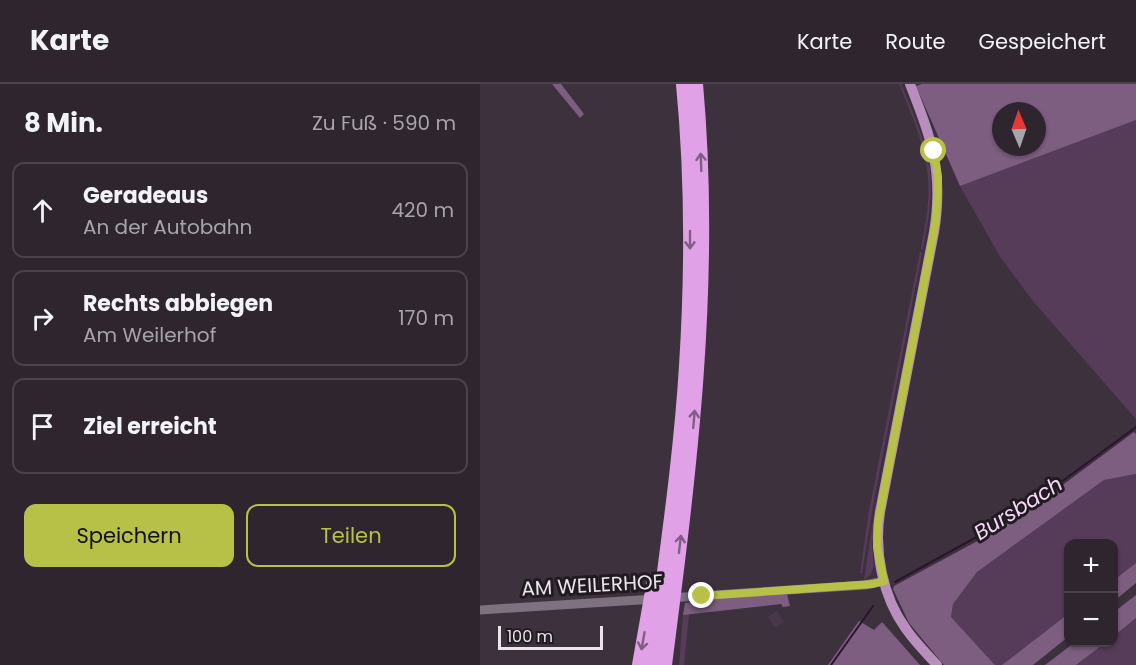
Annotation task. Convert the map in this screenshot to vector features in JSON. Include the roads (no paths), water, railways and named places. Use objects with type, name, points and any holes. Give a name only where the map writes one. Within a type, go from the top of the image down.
[{"type":"highway","points":[[652,665],[675,482],[686,368],[690,268],[689,181],[683,84]]},
{"type":"highway","points":[[665,665],[699,369],[703,241],[696,84]]},
{"type":"highway","points":[[639,665],[665,501],[675,482]]},
{"type":"main road","points":[[910,84],[934,151],[938,198],[934,231],[878,522],[877,547],[884,581],[901,622],[937,665]]},
{"type":"street","name":"AM WEILERHOF","points":[[480,610],[873,584],[884,581]]},
{"type":"waterway","name":"Bursbach","points":[[895,582],[993,528],[1038,499],[1136,427]]},
{"type":"waterway","points":[[831,665],[873,606]]}]
